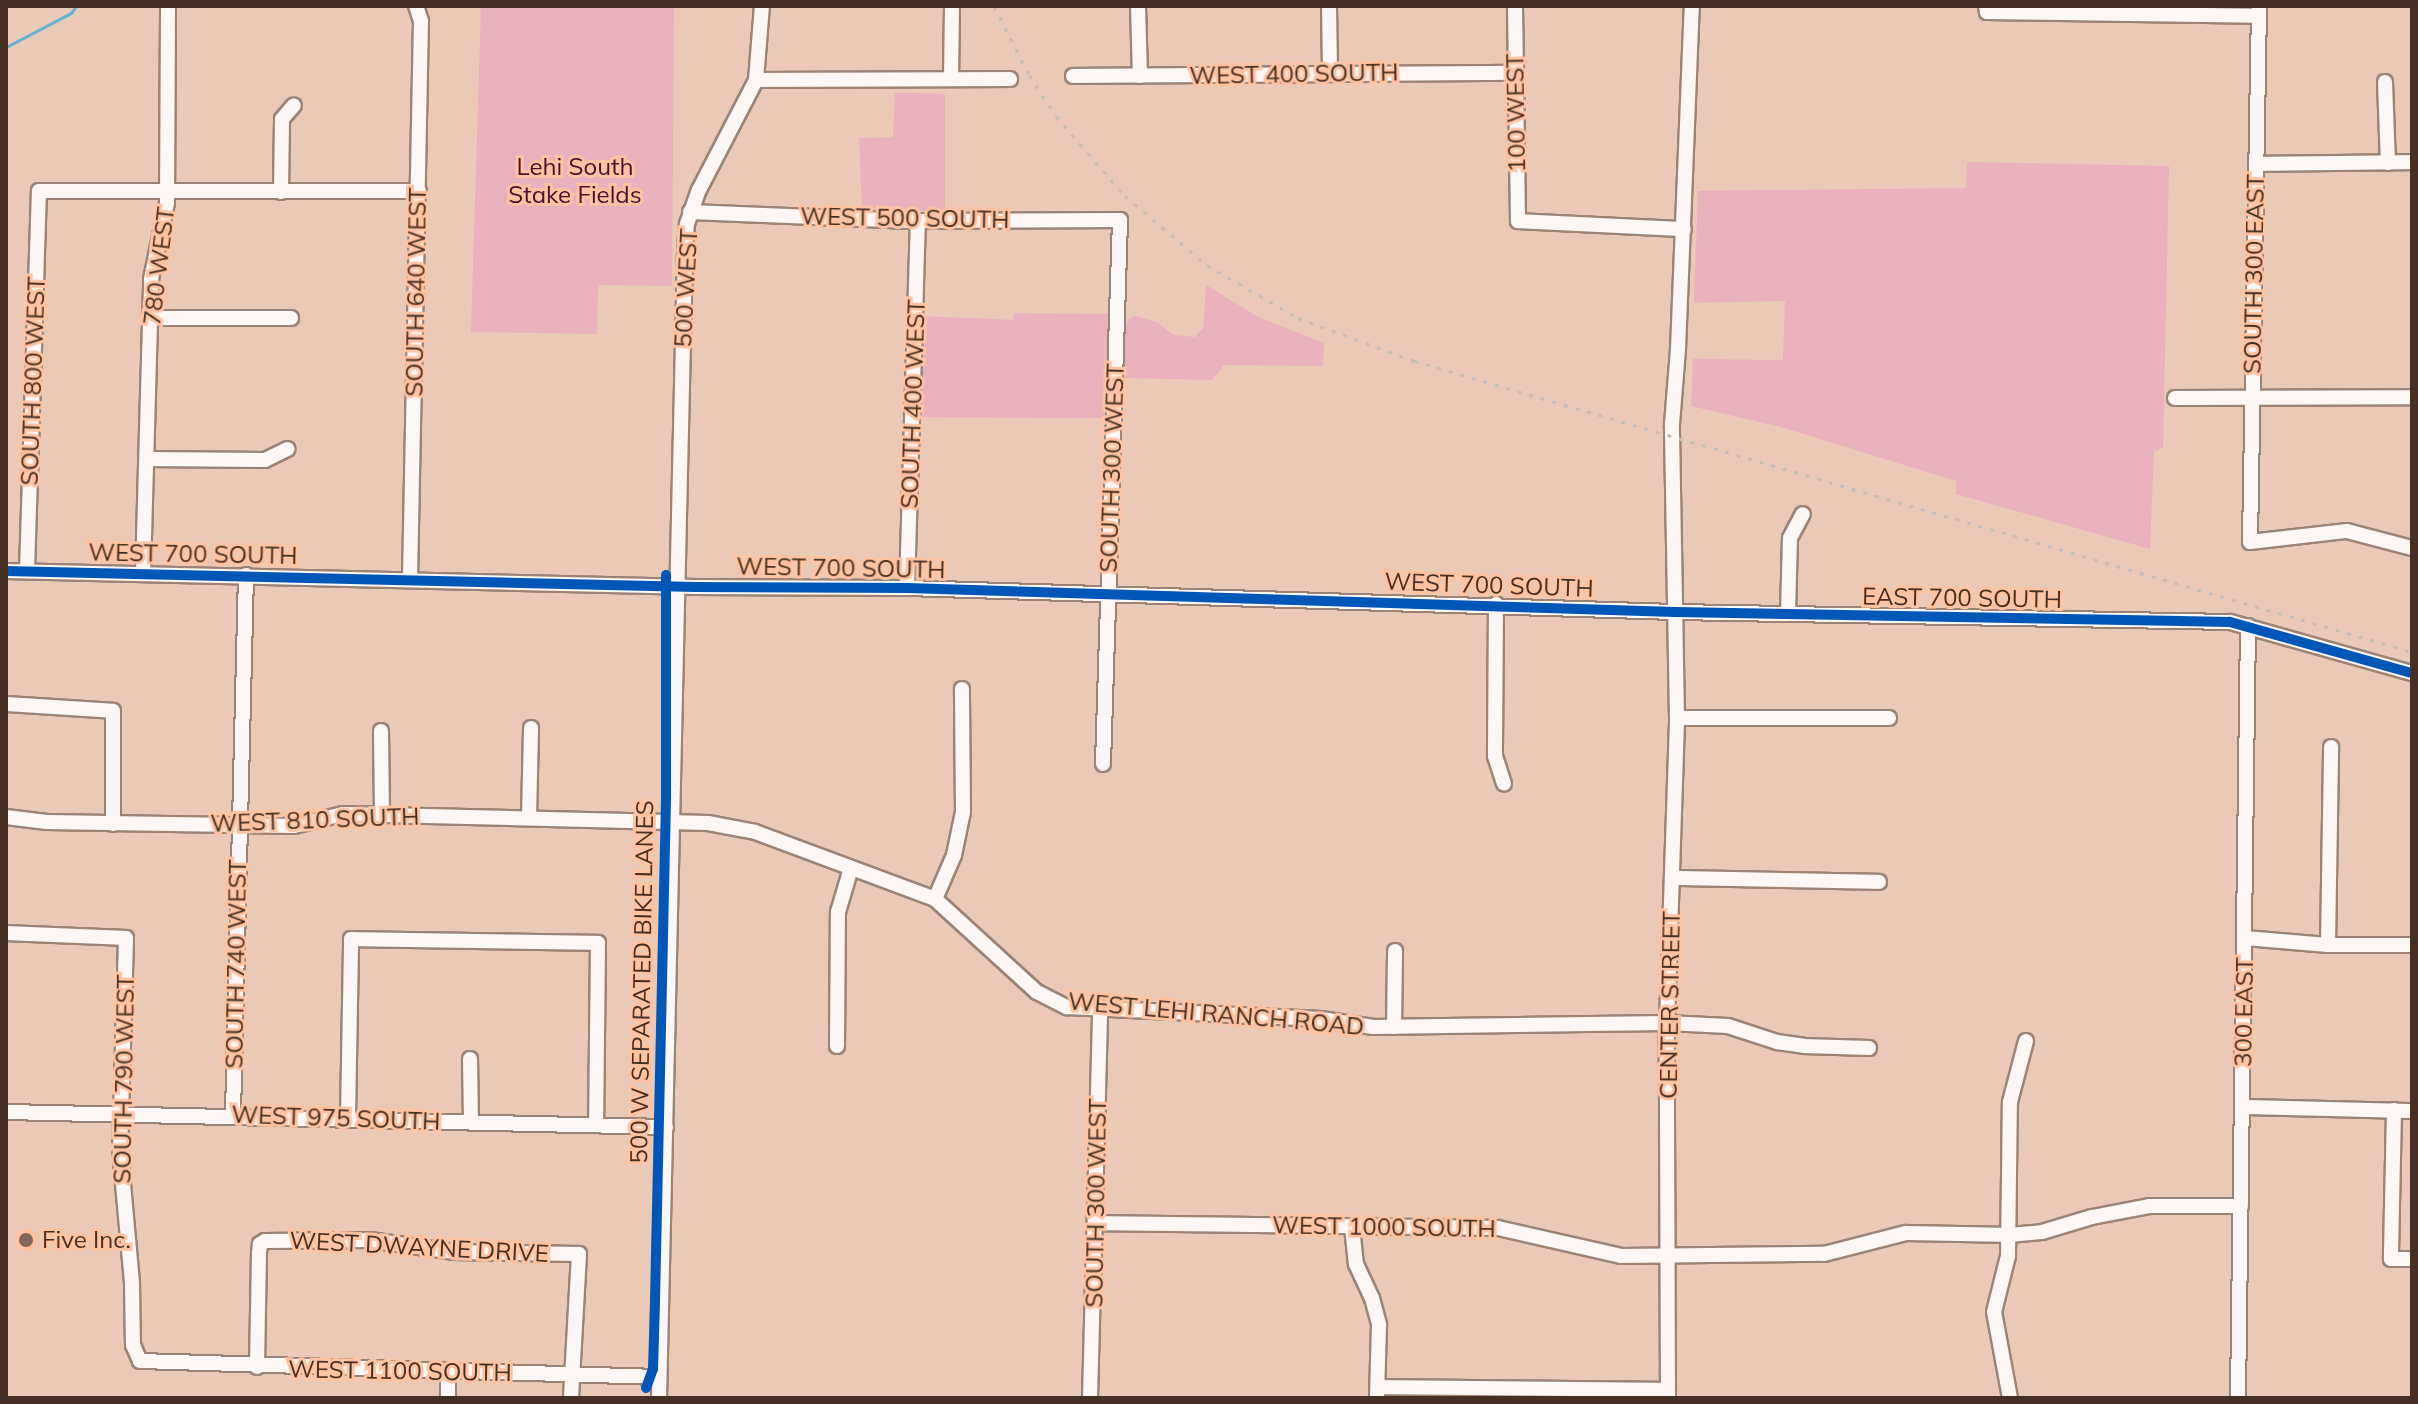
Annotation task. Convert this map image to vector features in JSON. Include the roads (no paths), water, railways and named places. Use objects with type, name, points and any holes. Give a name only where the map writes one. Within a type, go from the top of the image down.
[{"type":"street","name":"780 WEST","points":[[143,573],[151,279],[166,220],[168,6]]},
{"type":"street","name":"SOUTH 640 WEST","points":[[410,578],[421,21],[416,6]]},
{"type":"street","name":"500 WEST","points":[[672,820],[685,250],[690,212],[756,80],[762,6]]},
{"type":"street","points":[[951,79],[952,6]]},
{"type":"street","points":[[1138,6],[1140,76]]},
{"type":"street","points":[[1329,6],[1330,72]]},
{"type":"street","name":"100 WEST","points":[[1515,6],[1518,221],[1684,229]]},
{"type":"street","points":[[1684,229],[1692,6]]},
{"type":"street","points":[[1986,6],[1987,12],[2258,11]]},
{"type":"street","name":"SOUTH 300 EAST","points":[[2258,11],[2250,542],[2347,531],[2412,548]]},
{"type":"street","name":"WEST 400 SOUTH","points":[[1073,76],[1514,73]]},
{"type":"street","points":[[756,80],[1010,79]]},
{"type":"street","points":[[2385,82],[2388,163]]},
{"type":"street","points":[[281,192],[282,119],[294,105]]},
{"type":"street","points":[[2256,164],[2412,162]]},
{"type":"street","name":"SOUTH 800 WEST","points":[[27,571],[39,191],[167,192]]},
{"type":"street","points":[[167,192],[419,191]]},
{"type":"street","name":"WEST 500 SOUTH","points":[[690,212],[918,221],[1120,220]]},
{"type":"street","name":"SOUTH 300 WEST","points":[[1103,764],[1120,220]]},
{"type":"street","name":"SOUTH 400 WEST","points":[[907,588],[918,221]]},
{"type":"street","name":"CENTER STREET","points":[[1668,1394],[1667,1023],[1677,718],[1674,493],[1681,372],[1678,349],[1684,229]]},
{"type":"street","points":[[150,318],[291,318]]},
{"type":"street","points":[[2175,398],[2412,397]]},
{"type":"street","points":[[147,459],[265,460],[288,449]]},
{"type":"street","points":[[1788,614],[1790,538],[1803,514]]},
{"type":"street","name":"WEST 700 SOUTH","points":[[6,571],[907,588],[1496,604],[1675,612]]},
{"type":"street","name":"SOUTH 740 WEST","points":[[233,1114],[246,575]]},
{"type":"street","points":[[1496,604],[1495,756],[1504,784]]},
{"type":"street","name":"EAST 700 SOUTH","points":[[1675,612],[2230,622],[2412,673]]},
{"type":"street","name":"300 EAST","points":[[2238,1398],[2248,626]]},
{"type":"street","points":[[935,899],[954,855],[963,812],[962,689]]},
{"type":"street","points":[[6,704],[113,711],[113,824]]},
{"type":"street","points":[[1677,718],[1889,718]]},
{"type":"street","points":[[529,818],[531,728]]},
{"type":"street","points":[[381,731],[382,815]]},
{"type":"street","points":[[2328,945],[2331,747]]},
{"type":"street","name":"WEST 810 SOUTH","points":[[6,817],[113,824],[294,826],[343,814],[672,820]]},
{"type":"street","points":[[659,1398],[672,820]]},
{"type":"street","name":"WEST LEHI RANCH ROAD","points":[[672,820],[755,832],[935,899],[1037,992],[1067,1007],[1321,1019],[1373,1027],[1667,1023],[1728,1026],[1777,1042],[1869,1048]]},
{"type":"street","points":[[837,1046],[838,912],[851,868]]},
{"type":"street","points":[[1674,878],[1879,882]]},
{"type":"street","name":"SOUTH 790 WEST","points":[[6,933],[126,938],[121,1113],[133,1345],[140,1361]]},
{"type":"street","points":[[2245,938],[2328,945],[2412,945]]},
{"type":"street","points":[[348,1118],[351,939],[598,943],[596,1125]]},
{"type":"street","points":[[1394,1027],[1395,951]]},
{"type":"street","name":"SOUTH 300 WEST","points":[[1090,1398],[1100,1008]]},
{"type":"street","points":[[2010,1398],[1994,1312],[2008,1256],[2010,1102],[2026,1041]]},
{"type":"street","points":[[470,1059],[471,1121]]},
{"type":"street","points":[[2243,1107],[2412,1111]]},
{"type":"street","points":[[2394,1110],[2391,1259],[2412,1259]]},
{"type":"street","name":"WEST 975 SOUTH","points":[[6,1112],[233,1114],[666,1127]]},
{"type":"street","name":"WEST 1000 SOUTH","points":[[1095,1223],[1511,1229],[1594,1253],[1669,1256],[1824,1254],[1906,1233],[2009,1235],[2042,1232],[2092,1217],[2149,1206],[2241,1206]]},
{"type":"street","points":[[1352,1227],[1356,1264],[1372,1298],[1379,1325],[1378,1392],[1668,1394]]},
{"type":"street","name":"WEST DWAYNE DRIVE","points":[[257,1367],[260,1244],[273,1240],[370,1240],[454,1252],[579,1254],[571,1375]]},
{"type":"street","name":"WEST 1100 SOUTH","points":[[140,1361],[659,1377]]},
{"type":"street","points":[[448,1372],[448,1398]]},
{"type":"street","points":[[571,1375],[571,1398]]},
{"type":"waterway","points":[[6,47],[71,13],[76,6]]},
{"type":"railway","points":[[994,6],[1029,75],[1056,116],[1125,196],[1207,265],[1298,318],[1414,361],[2412,652]]},
{"type":"place","name":"Five Inc.","points":[[26,1240]]},
{"type":"park label","name":"Lehi South Stake Fields","points":[[575,181]]}]
